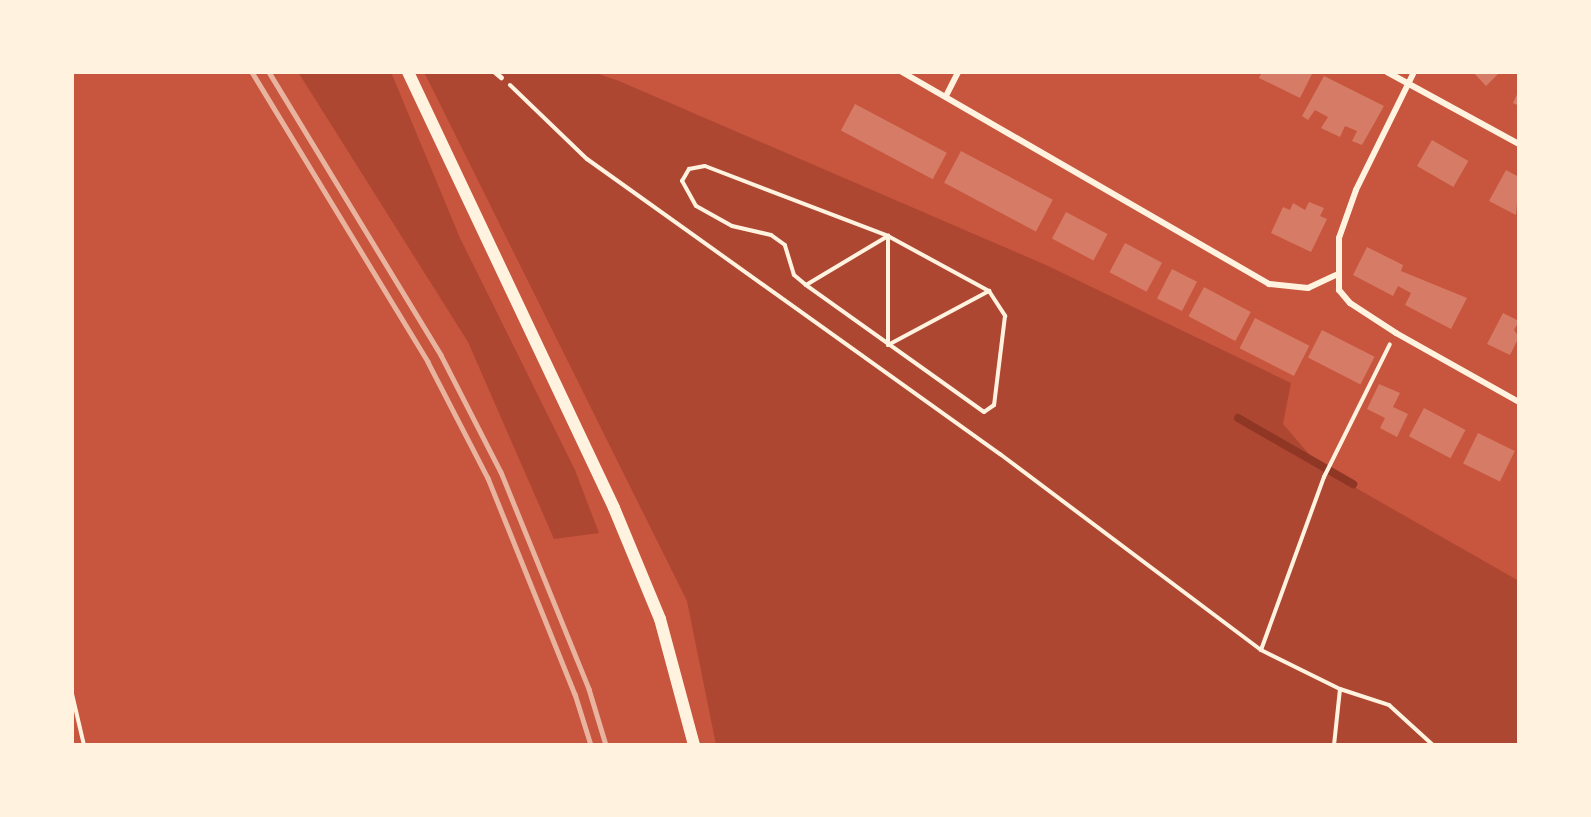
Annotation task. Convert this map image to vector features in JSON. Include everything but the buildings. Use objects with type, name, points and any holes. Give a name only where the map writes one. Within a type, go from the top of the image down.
[{"type":"main road","points":[[408,72],[614,508],[660,619],[694,745]]},
{"type":"street","points":[[902,72],[947,94],[1269,284],[1308,288],[1336,275]]},
{"type":"street","points":[[947,94],[958,72]]},
{"type":"street","points":[[1387,72],[1519,144]]},
{"type":"street","points":[[1414,72],[1356,190],[1339,238],[1336,275],[1350,303],[1396,333],[1519,402]]},
{"type":"lane","points":[[495,72],[501,77]]},
{"type":"path","points":[[501,77],[587,159],[999,454],[1261,650],[1340,689],[1389,705],[1433,745]]},
{"type":"path","points":[[705,166],[888,236],[989,291],[1005,316],[994,405],[984,412],[888,345],[794,275],[785,245],[778,240],[732,226],[696,206],[682,181],[689,169],[705,166]]},
{"type":"path","points":[[806,285],[888,236]]},
{"type":"path","points":[[888,236],[888,345]]},
{"type":"path","points":[[888,345],[989,291]]},
{"type":"path","points":[[1261,650],[1324,477],[1396,333]]},
{"type":"path","points":[[1334,745],[1340,689]]},
{"type":"path","points":[[72,694],[84,745]]},
{"type":"shaded area","points":[[298,72],[391,72],[460,238],[575,470],[599,533],[554,539],[468,342]]},
{"type":"shaded area","points":[[424,72],[593,72],[619,81],[1046,265],[1291,383],[1283,424],[1321,468],[1519,581],[1519,745],[716,745],[687,601]]},
{"type":"waterway","points":[[1238,418],[1353,484]]},
{"type":"railway","points":[[252,72],[428,362],[488,478],[575,694],[591,745]]},
{"type":"railway","points":[[269,72],[441,355],[501,472],[589,689],[606,745]]}]
